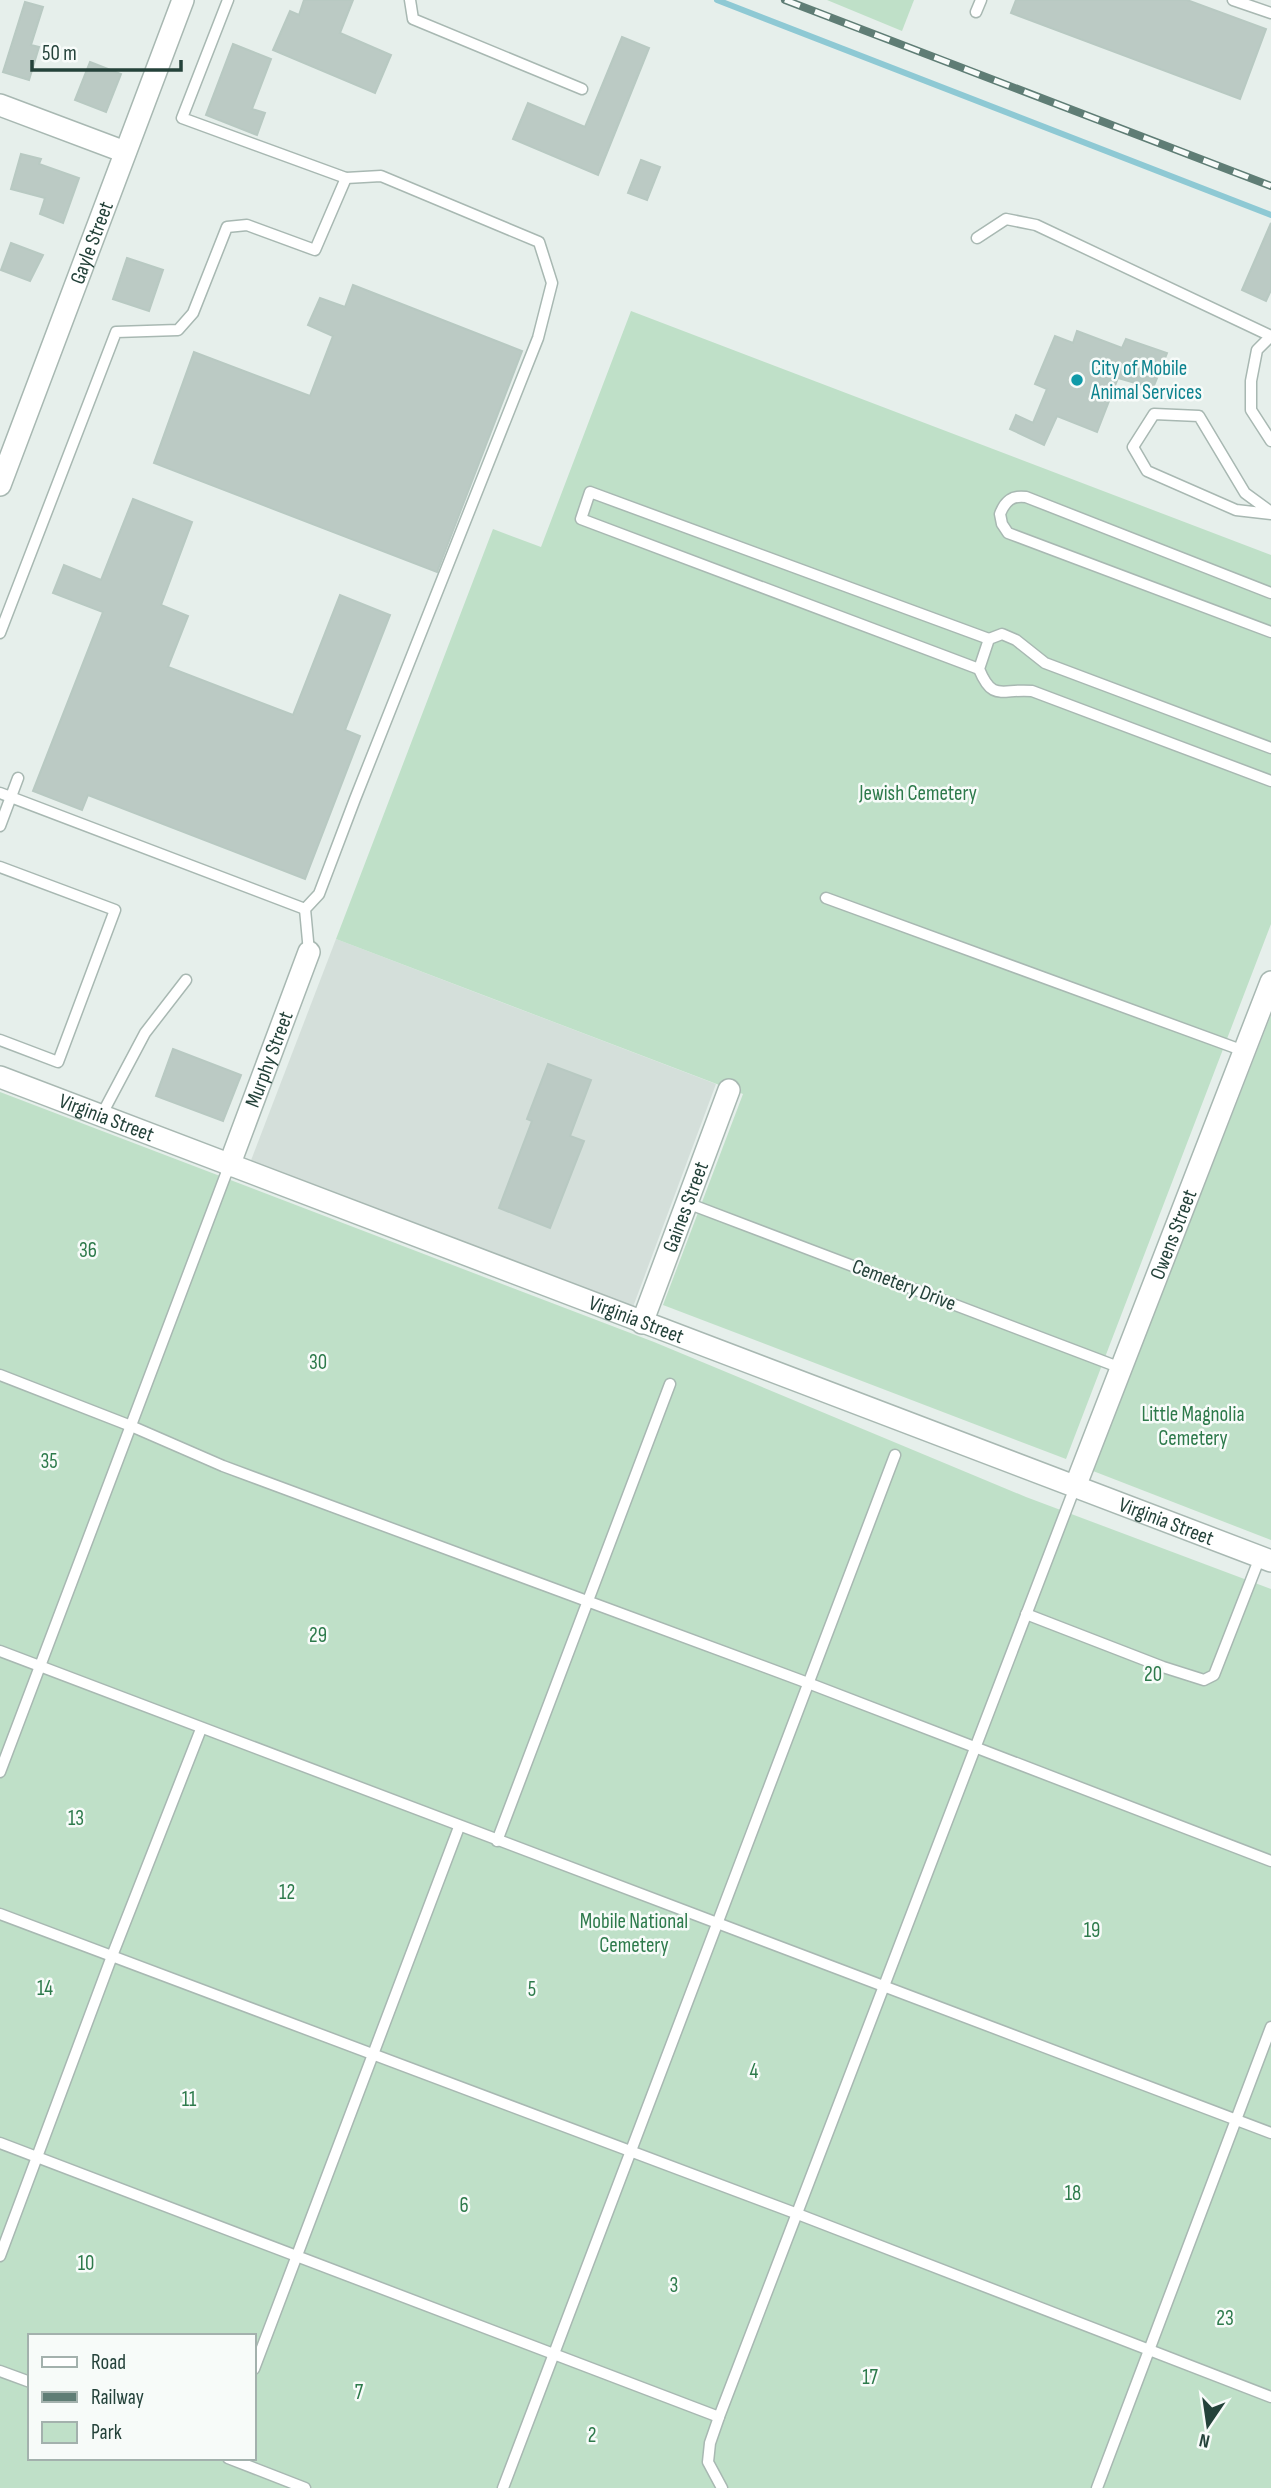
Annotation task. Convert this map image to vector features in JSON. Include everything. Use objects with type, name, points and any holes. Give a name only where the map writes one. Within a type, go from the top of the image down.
[{"type":"street","name":"Gayle Street","points":[[0,485],[183,0]]},
{"type":"street","points":[[0,105],[125,152]]},
{"type":"street","name":"Murphy Street","points":[[229,1166],[309,952]]},
{"type":"street","name":"Owens Street","points":[[1075,1487],[1271,982]]},
{"type":"street","name":"Virginia Street","points":[[0,1077],[1266,1559]]},
{"type":"street","name":"Gaines Street","points":[[642,1323],[729,1090]]},
{"type":"lane","points":[[228,0],[182,118],[346,178],[380,176],[539,242],[552,283],[538,338],[320,894],[305,909]]},
{"type":"lane","points":[[410,0],[413,19],[582,89]]},
{"type":"lane","points":[[976,12],[981,0]]},
{"type":"lane","points":[[1233,0],[1271,13]]},
{"type":"lane","points":[[0,633],[116,332],[178,330],[193,313],[227,227],[247,225],[315,250],[346,178]]},
{"type":"lane","points":[[977,238],[1006,219],[1036,225],[1271,336],[1257,350],[1251,381],[1251,410],[1271,441]]},
{"type":"lane","points":[[1154,414],[1199,416],[1245,494],[1271,513],[1236,510],[1147,471],[1132,446],[1154,414]]},
{"type":"lane","points":[[979,669],[581,519],[590,492],[989,639],[1002,634],[1016,640],[1045,663],[1271,748]]},
{"type":"lane","points":[[1271,593],[1026,497],[1016,495],[1009,500],[1000,514],[1008,533],[1271,632]]},
{"type":"lane","points":[[989,639],[979,669],[986,685],[995,691],[1032,691],[1271,781]]},
{"type":"lane","points":[[0,826],[5,796],[18,778]]},
{"type":"lane","points":[[5,796],[305,909]]},
{"type":"lane","points":[[0,867],[115,910],[58,1062],[0,1040]]},
{"type":"lane","points":[[826,898],[1244,1051]]},
{"type":"lane","points":[[305,909],[309,952]]},
{"type":"lane","points":[[101,1116],[145,1033],[186,980]]},
{"type":"lane","points":[[0,1772],[229,1166]]},
{"type":"lane","name":"Cemetery Drive","points":[[687,1203],[1121,1368]]},
{"type":"lane","points":[[0,1375],[131,1426],[223,1466],[808,1683],[1271,1861]]},
{"type":"lane","points":[[498,1841],[670,1384]]},
{"type":"lane","points":[[503,2488],[895,1455]]},
{"type":"lane","points":[[722,2488],[708,2462],[710,2443],[719,2417],[1075,1487]]},
{"type":"lane","points":[[1027,1614],[1163,1667],[1204,1680],[1214,1675],[1266,1559]]},
{"type":"lane","points":[[0,1651],[1271,2133]]},
{"type":"lane","points":[[0,2256],[112,1956],[201,1729]]},
{"type":"lane","points":[[256,2364],[459,1827]]},
{"type":"lane","points":[[0,1913],[795,2213],[1271,2397]]},
{"type":"lane","points":[[1097,2488],[1271,2028]]},
{"type":"lane","points":[[0,2143],[719,2417]]},
{"type":"lane","points":[[0,2371],[28,2381]]},
{"type":"lane","points":[[233,2460],[304,2488]]},
{"type":"shaded area","points":[[336,939],[716,1084],[633,1307],[250,1163]]},
{"type":"green space","points":[[827,0],[914,0],[902,31]]},
{"type":"green space","name":"Jewish Cemetery","points":[[631,311],[1271,555],[1271,924],[1066,1459],[663,1305],[743,1094],[336,939],[493,529],[541,547]]},
{"type":"green space","name":"Little Magnolia Cemetery","points":[[1271,1015],[1271,1540],[1093,1471]]},
{"type":"green space","name":"Mobile National Cemetery","points":[[0,1092],[654,1342],[1026,1497],[1271,1589],[1271,2488],[0,2488]]},
{"type":"building","points":[[304,0],[353,0],[340,33],[391,55],[375,93],[273,50],[290,11],[299,15]]},
{"type":"building","points":[[1016,0],[1187,0],[1266,29],[1240,99],[1011,13]]},
{"type":"building","points":[[25,2],[43,7],[31,45],[39,47],[29,80],[3,72]]},
{"type":"building","points":[[622,37],[649,48],[598,175],[513,139],[528,103],[585,127]]},
{"type":"building","points":[[233,44],[271,59],[252,109],[265,113],[257,135],[206,115]]},
{"type":"building","points":[[90,62],[121,74],[106,112],[75,100]]},
{"type":"building","points":[[21,154],[41,159],[39,164],[79,178],[63,223],[40,214],[45,198],[11,189]]},
{"type":"building","points":[[641,160],[660,167],[647,200],[628,193]]},
{"type":"building","points":[[1271,223],[1271,290],[1266,301],[1242,290]]},
{"type":"building","points":[[11,243],[43,255],[30,281],[1,270]]},
{"type":"building","points":[[127,258],[163,270],[149,311],[113,299]]},
{"type":"building","points":[[353,285],[522,351],[437,572],[154,463],[194,352],[310,396],[333,336],[308,325],[320,298],[345,307]]},
{"type":"building","name":"City of Mobile Animal Services","points":[[1077,331],[1122,348],[1126,339],[1167,353],[1153,388],[1118,378],[1097,432],[1057,416],[1044,445],[1010,429],[1016,415],[1033,423],[1047,389],[1035,384],[1055,336],[1073,343]]},
{"type":"building","points":[[133,499],[192,522],[161,605],[188,616],[168,667],[293,715],[340,595],[390,615],[345,730],[360,736],[305,879],[88,795],[82,810],[33,791],[103,612],[53,593],[64,565],[101,580]]},
{"type":"building","points":[[173,1049],[241,1075],[223,1121],[156,1096]]},
{"type":"building","points":[[548,1064],[591,1080],[570,1136],[584,1141],[550,1228],[499,1208],[532,1121],[527,1119]]},
{"type":"waterway","points":[[717,0],[1271,215]]},
{"type":"railway","points":[[785,0],[1271,186]]},
{"type":"place","name":"City of Mobile Animal Services","points":[[1077,380]]},
{"type":"park label","name":"36","points":[[88,1250]]},
{"type":"park label","name":"30","points":[[318,1362]]},
{"type":"park label","name":"35","points":[[49,1461]]},
{"type":"park label","name":"29","points":[[318,1635]]},
{"type":"park label","name":"20","points":[[1153,1674]]},
{"type":"park label","name":"13","points":[[76,1818]]},
{"type":"park label","name":"12","points":[[287,1892]]},
{"type":"park label","name":"19","points":[[1092,1930]]},
{"type":"park label","name":"14","points":[[45,1988]]},
{"type":"park label","name":"5","points":[[532,1989]]},
{"type":"park label","name":"4","points":[[754,2071]]},
{"type":"park label","name":"11","points":[[189,2099]]},
{"type":"park label","name":"18","points":[[1073,2193]]},
{"type":"park label","name":"6","points":[[464,2205]]},
{"type":"park label","name":"10","points":[[86,2263]]},
{"type":"park label","name":"3","points":[[674,2285]]},
{"type":"park label","name":"23","points":[[1225,2318]]},
{"type":"park label","name":"17","points":[[870,2377]]},
{"type":"park label","name":"7","points":[[359,2392]]},
{"type":"park label","name":"2","points":[[592,2435]]}]
